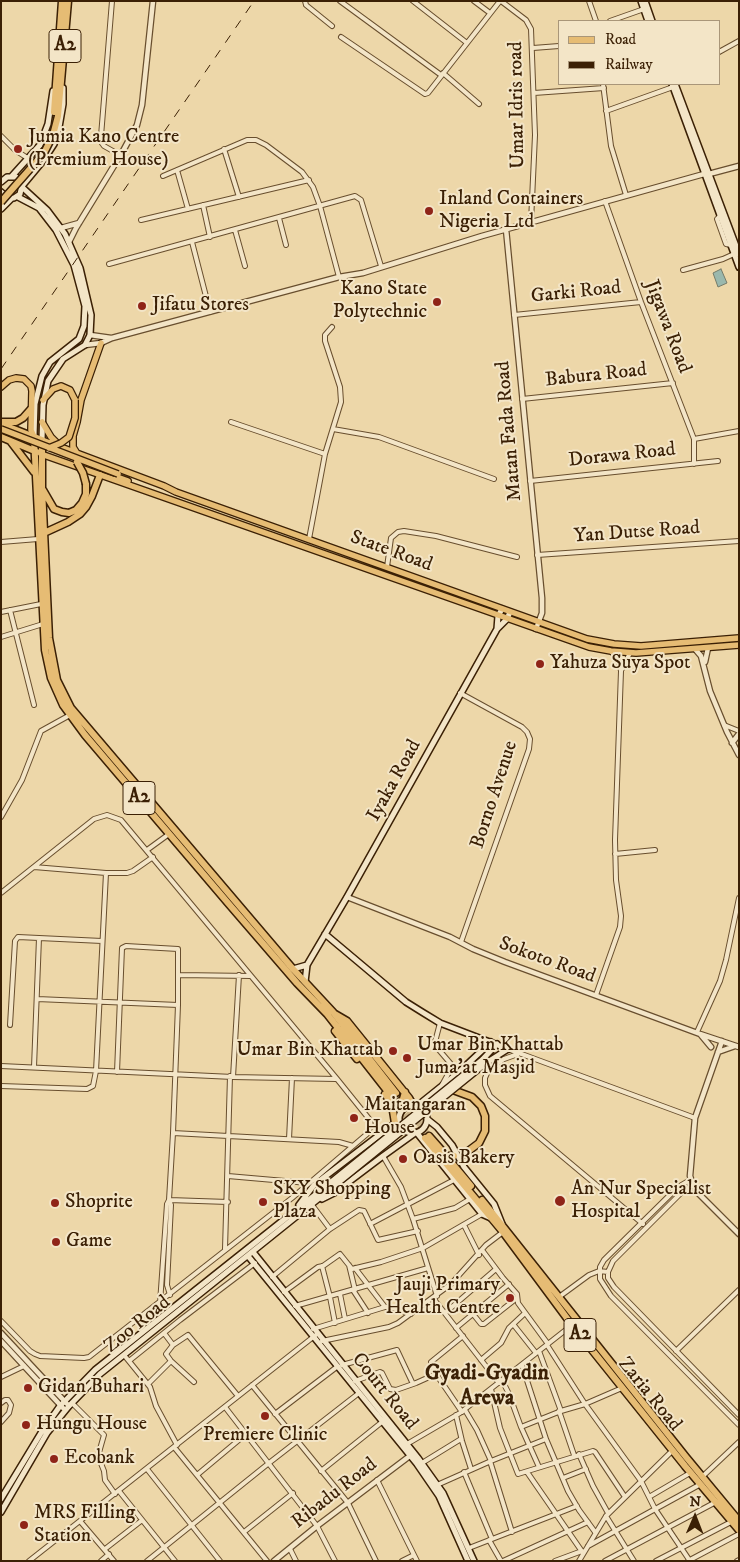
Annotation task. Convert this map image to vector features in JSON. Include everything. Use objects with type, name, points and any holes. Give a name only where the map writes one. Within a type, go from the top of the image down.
[{"type":"highway","name":"A2","points":[[1,202],[44,154],[58,116],[62,1]]},
{"type":"highway","name":"A2","points":[[59,75],[68,1]]},
{"type":"highway","name":"A2","points":[[1,196],[34,161],[51,134]]},
{"type":"highway","points":[[1,423],[16,422],[23,418],[31,409]]},
{"type":"highway","points":[[1,423],[42,440]]},
{"type":"highway","points":[[1,437],[41,454]]},
{"type":"highway","name":"A2","points":[[34,437],[33,451],[45,650],[51,678],[63,705],[85,735],[291,976],[330,1013]]},
{"type":"highway","name":"A2","points":[[42,440],[46,602],[50,651],[57,680],[71,708],[330,1013],[394,1095]]},
{"type":"highway","points":[[10,441],[35,474]]},
{"type":"highway","points":[[42,488],[54,509],[66,513],[76,510],[84,500],[86,484],[77,458]]},
{"type":"highway","points":[[44,533],[80,514],[92,496],[100,475]]},
{"type":"highway","points":[[330,1013],[347,1022],[415,1106]]},
{"type":"highway","points":[[330,1013],[332,1026],[341,1040],[382,1090],[392,1105],[397,1121]]},
{"type":"highway","points":[[453,1090],[472,1097],[481,1106],[485,1116],[485,1131],[479,1143],[463,1155]]},
{"type":"highway","points":[[392,1105],[403,1099],[405,1092]]},
{"type":"highway","name":"Zaria Road","points":[[739,1521],[502,1224],[446,1156],[427,1137],[672,1451],[714,1503],[739,1530]]},
{"type":"highway","points":[[446,1156],[454,1156]]},
{"type":"main road","points":[[641,1],[648,20]]},
{"type":"main road","points":[[645,1],[652,20]]},
{"type":"main road","name":"A2","points":[[11,176],[29,159],[40,145],[46,132],[59,75]]},
{"type":"main road","name":"A2","points":[[23,187],[54,144],[63,104],[59,75]]},
{"type":"main road","points":[[673,85],[720,216],[736,254]]},
{"type":"main road","points":[[1,174],[19,179],[23,187],[61,228],[69,242],[89,302],[91,327],[90,335],[85,345],[63,359],[48,381],[44,400],[42,440]]},
{"type":"main road","points":[[706,174],[732,235],[739,267]]},
{"type":"main road","points":[[1,182],[4,178],[11,176]]},
{"type":"main road","points":[[18,197],[23,187]]},
{"type":"main road","points":[[1,192],[5,197],[11,199]]},
{"type":"main road","points":[[1,209],[11,199],[18,197],[32,203],[46,216],[78,269],[85,306],[84,326],[79,339],[50,362],[42,376],[36,404],[34,437]]},
{"type":"main road","points":[[77,458],[73,436],[81,400],[100,343]]},
{"type":"main road","points":[[1,387],[13,378],[21,378],[30,386],[34,437]]},
{"type":"main road","points":[[44,400],[53,389],[60,386],[70,390],[75,400],[75,418],[69,437],[49,448]]},
{"type":"main road","points":[[42,422],[51,437],[64,449]]},
{"type":"main road","points":[[1,429],[118,475],[176,492]]},
{"type":"main road","points":[[1,433],[77,458],[172,499]]},
{"type":"main road","name":"State Road","points":[[42,440],[64,449],[77,458],[164,486],[176,492],[587,639],[626,646],[739,638]]},
{"type":"main road","name":"State Road","points":[[41,454],[583,646],[630,653],[739,645]]},
{"type":"main road","points":[[497,629],[498,616],[502,609]]},
{"type":"main road","points":[[508,619],[510,612]]},
{"type":"main road","name":"Iyaka Road","points":[[307,965],[497,629],[508,619]]},
{"type":"main road","points":[[325,934],[406,1002],[440,1023],[508,1049]]},
{"type":"main road","points":[[293,969],[307,965],[304,983]]},
{"type":"main road","points":[[415,1106],[440,1087],[491,1042]]},
{"type":"main road","points":[[327,1189],[453,1090],[484,1062],[498,1044]]},
{"type":"main road","points":[[327,1189],[484,1062],[508,1049]]},
{"type":"main road","points":[[296,1210],[314,1185],[397,1121],[403,1110],[408,1106],[415,1106],[423,1110],[427,1119],[438,1127],[452,1145],[464,1167],[494,1204],[502,1224]]},
{"type":"main road","points":[[314,1203],[334,1193],[423,1129],[427,1119]]},
{"type":"main road","points":[[397,1121],[402,1129],[416,1133],[482,1214],[491,1218]]},
{"type":"main road","name":"Zoo Road","points":[[1,1512],[48,1433],[69,1406],[100,1374],[314,1203],[327,1189]]},
{"type":"main road","name":"Zoo Road","points":[[1,1499],[41,1433],[62,1403],[96,1370],[296,1210],[327,1189]]},
{"type":"main road","name":"Court Road","points":[[251,1254],[255,1264],[322,1341],[382,1422],[422,1463],[443,1493],[474,1561]]},
{"type":"main road","name":"Court Road","points":[[251,1254],[284,1292],[340,1366],[355,1380],[407,1444],[439,1496],[468,1561]]},
{"type":"street","points":[[112,1],[101,136],[104,146],[120,156]]},
{"type":"street","points":[[69,242],[78,223],[120,156],[136,125],[142,105],[153,1]]},
{"type":"street","points":[[305,1],[306,5],[332,26]]},
{"type":"street","points":[[340,1],[442,74],[479,104]]},
{"type":"street","points":[[413,1],[467,42]]},
{"type":"street","points":[[474,1],[490,13]]},
{"type":"street","points":[[341,37],[425,94],[428,93],[501,1]]},
{"type":"street","name":"Umar Idris road","points":[[501,1],[530,24],[533,48],[535,159],[531,222]]},
{"type":"street","points":[[588,1],[596,20]]},
{"type":"street","points":[[613,20],[644,8]]},
{"type":"street","points":[[720,51],[739,41]]},
{"type":"street","points":[[533,48],[558,46]]},
{"type":"street","points":[[606,111],[673,85]]},
{"type":"street","points":[[534,93],[603,86],[611,146],[626,196]]},
{"type":"street","points":[[1,136],[15,150],[29,159]]},
{"type":"street","points":[[163,176],[247,140],[256,140],[266,144],[302,172],[313,187],[339,277]]},
{"type":"street","points":[[224,149],[239,197]]},
{"type":"street","points":[[85,345],[100,343],[112,338],[339,277],[363,273],[506,229],[739,166]]},
{"type":"street","points":[[177,170],[188,209]]},
{"type":"street","points":[[141,220],[309,180]]},
{"type":"street","points":[[109,264],[355,196],[361,200],[381,266]]},
{"type":"street","name":"Jigawa Road","points":[[605,202],[694,439],[694,464]]},
{"type":"street","points":[[203,205],[210,237]]},
{"type":"street","points":[[279,218],[286,245]]},
{"type":"street","points":[[61,228],[78,223]]},
{"type":"street","name":"Matan Fada Road","points":[[506,229],[542,606],[536,629]]},
{"type":"street","points":[[235,230],[245,266]]},
{"type":"street","points":[[732,235],[739,233]]},
{"type":"street","points":[[192,242],[210,312]]},
{"type":"street","points":[[683,270],[736,254]]},
{"type":"street","name":"Garki Road","points":[[514,315],[641,302]]},
{"type":"street","points":[[309,539],[325,454],[341,402],[341,394],[325,341],[327,331],[332,327]]},
{"type":"street","points":[[90,335],[112,338]]},
{"type":"street","name":"Babura Road","points":[[522,399],[673,383]]},
{"type":"street","points":[[231,422],[325,454]]},
{"type":"street","points":[[333,429],[379,437],[494,479]]},
{"type":"street","points":[[694,439],[739,431]]},
{"type":"street","name":"Dorawa Road","points":[[530,481],[718,461]]},
{"type":"street","points":[[387,567],[390,538],[398,532],[404,531],[436,536],[517,557]]},
{"type":"street","points":[[1,542],[38,539]]},
{"type":"street","name":"Yan Dutse Road","points":[[537,555],[739,541]]},
{"type":"street","points":[[1,612],[41,604]]},
{"type":"street","points":[[10,610],[34,705]]},
{"type":"street","points":[[1,637],[43,624]]},
{"type":"street","points":[[705,666],[708,648]]},
{"type":"street","points":[[695,649],[701,656],[710,691],[739,755]]},
{"type":"street","points":[[596,995],[620,927],[621,916],[616,880],[615,854],[621,671],[619,662],[611,651]]},
{"type":"street","points":[[621,671],[630,653]]},
{"type":"street","name":"Borno Avenue","points":[[460,693],[522,727],[530,739],[529,749],[461,942]]},
{"type":"street","points":[[1,816],[22,780],[41,731],[70,715]]},
{"type":"street","points":[[724,725],[739,733],[732,743]]},
{"type":"street","points":[[1,893],[94,819],[107,815],[121,820],[337,1079],[370,1120],[371,1126],[367,1134],[286,1203],[93,1355],[84,1358],[40,1356],[30,1351],[1,1320]]},
{"type":"street","points":[[147,850],[169,834]]},
{"type":"street","points":[[615,854],[655,850]]},
{"type":"street","points":[[34,866],[118,873],[133,871],[153,857]]},
{"type":"street","points":[[1,1086],[87,1089],[91,1088],[95,1083],[106,873]]},
{"type":"street","name":"Sokoto Road","points":[[347,897],[461,942],[505,962],[737,1046]]},
{"type":"street","points":[[711,1047],[699,1033],[720,981],[739,898]]},
{"type":"street","points":[[10,1025],[16,939],[21,936],[102,941]]},
{"type":"street","points":[[34,1067],[39,938]]},
{"type":"street","points":[[117,1072],[122,950],[124,946],[178,949],[179,975],[173,1133],[160,1302]]},
{"type":"street","points":[[179,975],[251,976]]},
{"type":"street","points":[[225,1250],[232,1076],[239,975]]},
{"type":"street","points":[[37,999],[178,1005]]},
{"type":"street","points":[[440,1023],[436,1042],[439,1050],[452,1067],[440,1087]]},
{"type":"street","points":[[722,1041],[695,1118],[690,1180],[699,1194],[739,1234]]},
{"type":"street","points":[[718,1052],[737,1046]]},
{"type":"street","points":[[508,1049],[695,1118]]},
{"type":"street","points":[[518,1054],[504,1059],[489,1069],[485,1078],[485,1085],[490,1096],[647,1227]]},
{"type":"street","points":[[1,1066],[117,1072],[337,1079]]},
{"type":"street","points":[[290,1139],[292,1078]]},
{"type":"street","points":[[173,1133],[339,1142],[353,1146]]},
{"type":"street","points":[[383,1156],[401,1187],[418,1230],[435,1297],[456,1328],[481,1360],[501,1381],[509,1394],[520,1427],[539,1467]]},
{"type":"street","points":[[228,1176],[308,1183]]},
{"type":"street","points":[[370,1224],[454,1180]]},
{"type":"street","points":[[690,1180],[678,1187],[604,1260],[600,1271],[600,1279],[611,1296],[739,1425]]},
{"type":"street","points":[[693,1185],[681,1193],[613,1261],[608,1272],[610,1283],[739,1416]]},
{"type":"street","points":[[413,1218],[448,1210],[470,1199]]},
{"type":"street","points":[[169,1200],[228,1202]]},
{"type":"street","points":[[169,1200],[171,1205],[167,1285],[170,1295]]},
{"type":"street","points":[[314,1203],[330,1229]]},
{"type":"street","points":[[272,1277],[330,1229],[361,1210],[364,1211],[378,1240],[418,1230]]},
{"type":"street","points":[[355,1268],[402,1256],[423,1248],[482,1214]]},
{"type":"street","points":[[464,1225],[479,1255]]},
{"type":"street","points":[[322,1341],[388,1327],[411,1314],[451,1284],[482,1250],[503,1232]]},
{"type":"street","points":[[482,1250],[517,1294],[518,1303],[525,1314],[547,1344],[585,1404],[641,1481],[655,1509],[689,1561],[739,1534]]},
{"type":"street","points":[[284,1292],[318,1267],[340,1254],[352,1268],[355,1268],[385,1307]]},
{"type":"street","points":[[129,1361],[255,1264]]},
{"type":"street","points":[[349,1265],[354,1290],[368,1313]]},
{"type":"street","points":[[322,1266],[335,1322]]},
{"type":"street","points":[[295,1306],[428,1268]]},
{"type":"street","points":[[445,1313],[496,1269]]},
{"type":"street","points":[[559,1297],[581,1280],[600,1271],[608,1272]]},
{"type":"street","points":[[213,1284],[218,1291]]},
{"type":"street","points":[[456,1328],[509,1284]]},
{"type":"street","points":[[670,1356],[739,1290]]},
{"type":"street","points":[[340,1294],[346,1319]]},
{"type":"street","points":[[473,1314],[481,1324],[484,1324],[518,1298]]},
{"type":"street","points":[[29,1561],[176,1446],[315,1333],[335,1322],[385,1307],[411,1314]]},
{"type":"street","points":[[175,1314],[180,1320]]},
{"type":"street","points":[[481,1360],[501,1343],[509,1328],[525,1314]]},
{"type":"street","points":[[514,1324],[538,1352],[577,1455],[586,1469],[615,1531],[634,1561]]},
{"type":"street","points":[[407,1444],[456,1416],[572,1325]]},
{"type":"street","points":[[11,1331],[3,1334],[62,1403]]},
{"type":"street","points":[[164,1333],[173,1345]]},
{"type":"street","points":[[194,1382],[170,1361],[166,1352],[187,1336],[190,1336],[238,1396]]},
{"type":"street","points":[[463,1336],[431,1362],[436,1374],[477,1430],[491,1461],[512,1532]]},
{"type":"street","points":[[1,1341],[62,1403],[69,1406],[104,1435],[98,1456],[104,1471],[105,1480],[175,1561]]},
{"type":"street","points":[[275,1414],[340,1366],[397,1350],[413,1384]]},
{"type":"street","points":[[124,1355],[148,1384],[156,1406],[176,1446],[197,1475],[267,1561]]},
{"type":"street","points":[[148,1384],[170,1361]]},
{"type":"street","points":[[522,1365],[546,1439],[563,1478],[577,1506],[596,1532]]},
{"type":"street","points":[[1,1377],[24,1366]]},
{"type":"street","points":[[355,1380],[380,1372],[391,1390],[396,1390],[436,1374]]},
{"type":"street","points":[[252,1385],[348,1503],[376,1561]]},
{"type":"street","points":[[520,1427],[560,1411],[585,1404],[622,1388]]},
{"type":"street","points":[[491,1389],[500,1428],[518,1474],[594,1451],[625,1497]]},
{"type":"street","points":[[147,1561],[359,1393]]},
{"type":"street","points":[[1,1403],[8,1400],[11,1405],[9,1412],[2,1419]]},
{"type":"street","points":[[224,1407],[317,1526],[335,1561]]},
{"type":"street","points":[[456,1416],[471,1469]]},
{"type":"street","points":[[321,1470],[382,1422]]},
{"type":"street","points":[[197,1475],[246,1434]]},
{"type":"street","points":[[422,1463],[462,1439]]},
{"type":"street","points":[[437,1485],[471,1469],[546,1439]]},
{"type":"street","points":[[702,1477],[739,1442]]},
{"type":"street","points":[[579,1561],[582,1552],[588,1546],[607,1515],[672,1451]]},
{"type":"street","name":"Ribadu Road","points":[[274,1561],[412,1454]]},
{"type":"street","points":[[147,1469],[220,1561]]},
{"type":"street","points":[[563,1478],[586,1469]]},
{"type":"street","points":[[464,1472],[490,1539],[502,1561],[588,1522]]},
{"type":"street","points":[[527,1472],[582,1552]]},
{"type":"street","points":[[649,1497],[690,1473]]},
{"type":"street","points":[[377,1480],[417,1561]]},
{"type":"street","points":[[588,1546],[700,1485]]},
{"type":"street","points":[[244,1532],[292,1493]]},
{"type":"street","points":[[605,1561],[714,1503]]},
{"type":"street","points":[[469,1548],[577,1506]]},
{"type":"street","points":[[80,1521],[114,1561]]},
{"type":"street","points":[[105,1549],[141,1521]]},
{"type":"street","points":[[656,1561],[731,1522]]},
{"type":"street","points":[[290,1549],[296,1561]]},
{"type":"street","points":[[555,1561],[582,1552]]},
{"type":"street","points":[[100,1561],[109,1554]]},
{"type":"street","points":[[402,1561],[414,1555]]},
{"type":"water","points":[[721,269],[727,283],[718,287],[713,273]]},
{"type":"tunnel","points":[[396,1093],[429,1136]]},
{"type":"tunnel","points":[[394,1100],[423,1135]]},
{"type":"railway","points":[[1,369],[254,1]]},
{"type":"place","name":"Jumia Kano Centre (Premium House)","points":[[18,149]]},
{"type":"place","name":"Inland Containers Nigeria Ltd","points":[[429,211]]},
{"type":"place","name":"Kano State Polytechnic","points":[[437,302]]},
{"type":"place","name":"Jifatu Stores","points":[[142,306]]},
{"type":"place","name":"Yahuza Suya Spot","points":[[540,664]]},
{"type":"place","name":"Umar Bin Khattab","points":[[393,1051]]},
{"type":"place","name":"Umar Bin Khattab Juma'at Masjid","points":[[407,1058]]},
{"type":"place","name":"Maitangaran House","points":[[354,1118]]},
{"type":"place","name":"Oasis Bakery","points":[[403,1159]]},
{"type":"place","name":"An Nur Specialist Hospital","points":[[560,1201]]},
{"type":"place","name":"SKY Shopping Plaza","points":[[263,1202]]},
{"type":"place","name":"Shoprite","points":[[55,1203]]},
{"type":"place","name":"Game","points":[[56,1242]]},
{"type":"place","name":"Jauji Primary Health Centre","points":[[510,1298]]},
{"type":"place","name":"Gidan Buhari","points":[[28,1388]]},
{"type":"place","name":"Premiere Clinic","points":[[265,1416]]},
{"type":"place","name":"Hungu House","points":[[26,1425]]},
{"type":"place","name":"Ecobank","points":[[54,1459]]},
{"type":"place","name":"MRS Filling Station","points":[[24,1525]]},
{"type":"district","name":"Gyadi-Gyadin Arewa","points":[[487,1386]]}]
